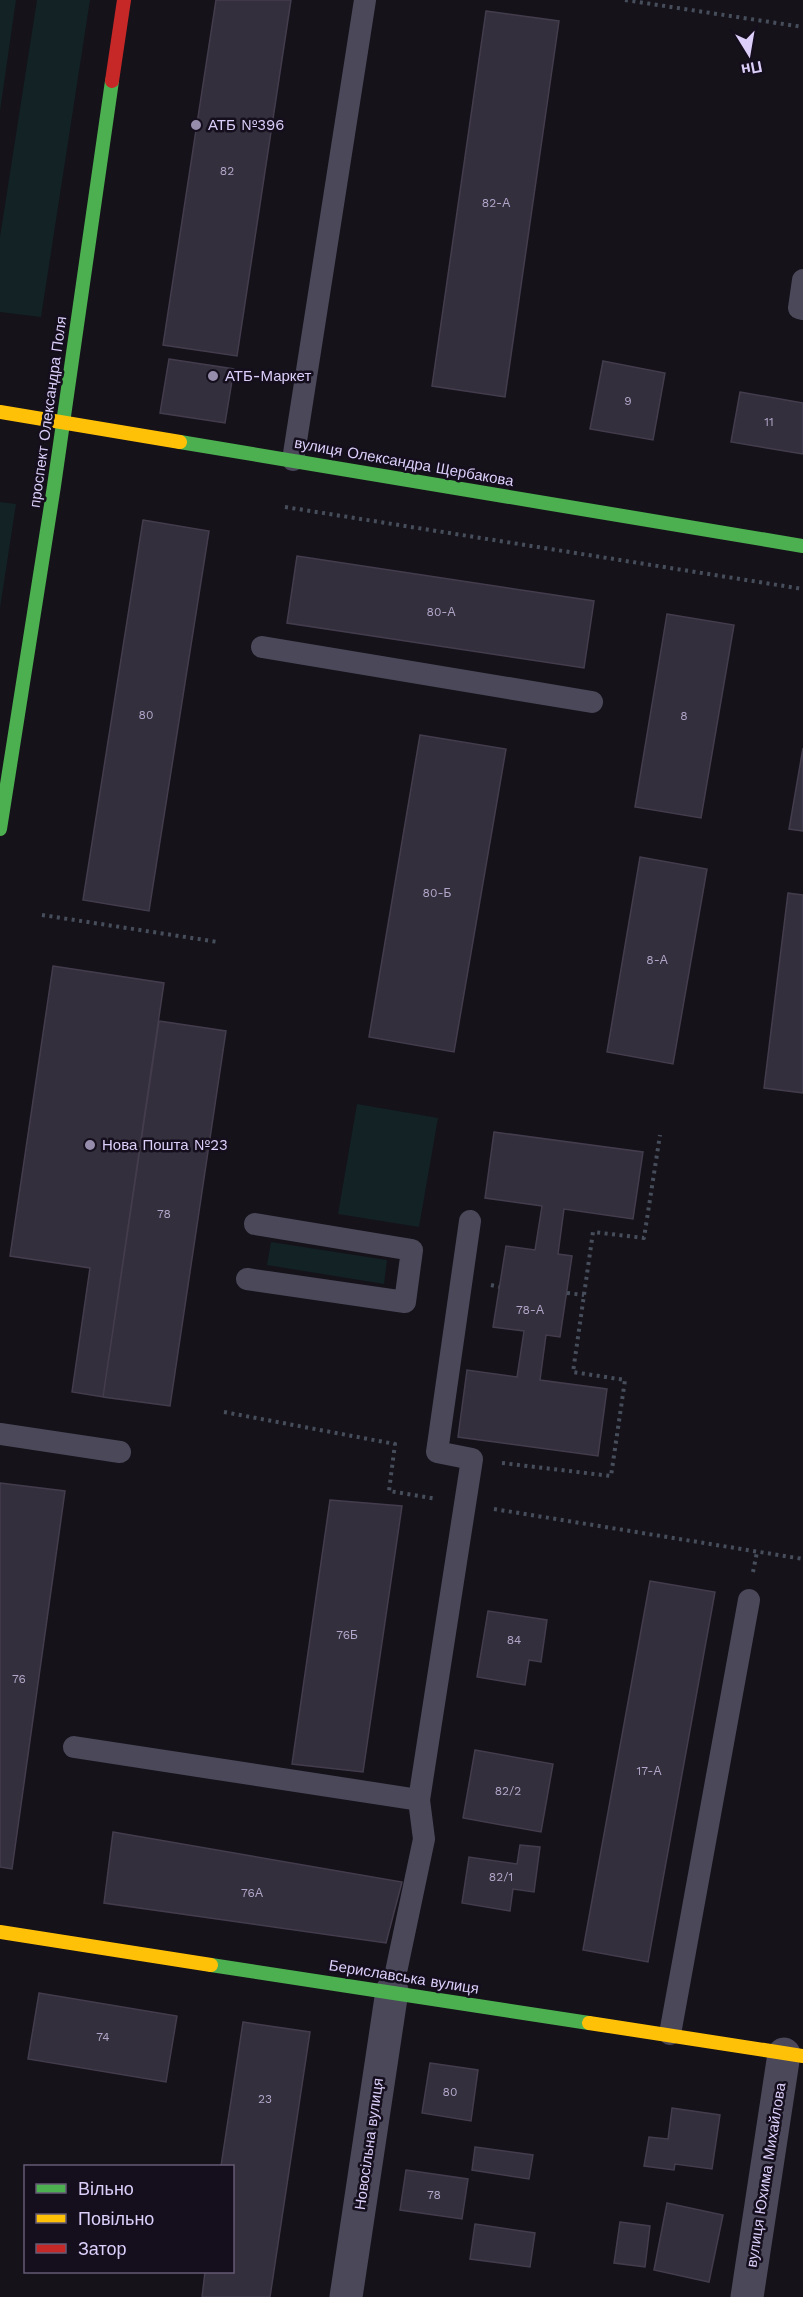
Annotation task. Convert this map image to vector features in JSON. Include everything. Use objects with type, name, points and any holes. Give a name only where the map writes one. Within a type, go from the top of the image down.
[{"type":"street","name":"проспект Олександра Поля","points":[[0,829],[63,421],[124,0]]},
{"type":"street","name":"вулиця Олександра Щербакова","points":[[0,412],[803,546]]},
{"type":"street","name":"Бериславська вулиця","points":[[0,1932],[794,2055]]},
{"type":"street","name":"Новосільна вулиця","points":[[346,2297],[392,1991]]},
{"type":"street","name":"вулиця Юхима Михайлова","points":[[747,2297],[794,2055]]},
{"type":"lane","points":[[293,460],[364,0]]},
{"type":"lane","points":[[803,280],[799,308],[803,309]]},
{"type":"lane","points":[[262,647],[592,702]]},
{"type":"lane","points":[[392,1991],[424,1839],[418,1800],[472,1459],[437,1452],[470,1221]]},
{"type":"lane","points":[[247,1279],[405,1302],[408,1283],[412,1250],[255,1224]]},
{"type":"lane","points":[[0,1434],[120,1452]]},
{"type":"lane","points":[[670,2034],[748,1600]]},
{"type":"lane","points":[[74,1747],[418,1800]]},
{"type":"path","points":[[625,0],[803,27]]},
{"type":"path","points":[[285,507],[803,589]]},
{"type":"path","points":[[42,915],[218,942]]},
{"type":"path","points":[[472,1459],[611,1476],[625,1380],[573,1372],[593,1232],[644,1238],[660,1135]]},
{"type":"path","points":[[567,1293],[584,1295]]},
{"type":"path","points":[[224,1412],[395,1444],[389,1491],[803,1559]]},
{"type":"shaded area","points":[[0,0],[16,0],[0,111]]},
{"type":"shaded area","points":[[37,0],[90,0],[41,317],[0,312],[0,237]]},
{"type":"shaded area","points":[[0,502],[16,504],[0,608]]},
{"type":"shaded area","points":[[357,1104],[438,1118],[419,1227],[338,1214]]},
{"type":"shaded area","points":[[271,1242],[387,1260],[384,1284],[267,1265]]},
{"type":"building","points":[[216,0],[291,0],[237,356],[163,345]]},
{"type":"building","points":[[486,11],[559,21],[505,397],[432,386]]},
{"type":"building","points":[[169,359],[234,369],[225,423],[160,413]]},
{"type":"building","points":[[603,361],[665,373],[653,440],[590,429]]},
{"type":"building","points":[[740,392],[803,403],[803,454],[731,442]]},
{"type":"building","points":[[143,520],[209,531],[149,911],[83,900]]},
{"type":"building","points":[[297,556],[594,601],[584,668],[287,623]]},
{"type":"building","points":[[667,614],[734,625],[701,818],[635,807]]},
{"type":"building","points":[[420,735],[506,749],[454,1052],[369,1037]]},
{"type":"building","points":[[803,748],[803,831],[789,829]]},
{"type":"building","points":[[640,857],[707,869],[673,1064],[607,1052]]},
{"type":"building","points":[[788,893],[803,895],[803,1093],[764,1088]]},
{"type":"building","points":[[53,966],[164,983],[103,1397],[72,1392],[90,1268],[10,1256]]},
{"type":"building","points":[[159,1021],[226,1031],[170,1406],[103,1397]]},
{"type":"building","points":[[494,1132],[643,1152],[633,1219],[564,1209],[558,1254],[572,1256],[560,1337],[546,1335],[540,1380],[607,1389],[598,1456],[458,1437],[467,1370],[517,1377],[524,1331],[493,1327],[506,1246],[535,1250],[542,1206],[485,1198]]},
{"type":"building","points":[[0,1483],[65,1491],[12,1869],[0,1867]]},
{"type":"building","points":[[330,1500],[402,1506],[363,1772],[292,1764]]},
{"type":"building","points":[[650,1581],[715,1592],[648,1962],[583,1950]]},
{"type":"building","points":[[488,1611],[547,1620],[541,1662],[529,1660],[525,1685],[477,1677]]},
{"type":"building","points":[[475,1750],[553,1764],[541,1832],[463,1818]]},
{"type":"building","points":[[113,1832],[402,1882],[386,1943],[104,1903]]},
{"type":"building","points":[[520,1845],[540,1847],[534,1892],[513,1889],[510,1911],[462,1903],[469,1857],[517,1864]]},
{"type":"building","points":[[39,1993],[177,2016],[166,2082],[28,2059]]},
{"type":"building","points":[[243,2022],[310,2032],[270,2297],[202,2297],[205,2273],[234,2273],[234,2165],[221,2165]]},
{"type":"building","points":[[430,2063],[478,2070],[471,2121],[422,2113]]},
{"type":"building","points":[[672,2108],[720,2115],[712,2169],[675,2164],[674,2170],[644,2166],[649,2137],[668,2139]]},
{"type":"building","points":[[475,2147],[533,2155],[529,2179],[472,2170]]},
{"type":"building","points":[[406,2170],[468,2179],[462,2219],[400,2210]]},
{"type":"building","points":[[667,2203],[723,2215],[709,2282],[654,2270]]},
{"type":"building","points":[[620,2222],[650,2226],[645,2267],[614,2263]]},
{"type":"building","points":[[475,2224],[535,2233],[530,2267],[470,2259]]},
{"type":"traffic: fast","points":[[0,829],[54,486],[112,81]]},
{"type":"traffic: fast","points":[[180,442],[803,546]]},
{"type":"traffic: fast","points":[[211,1965],[589,2023]]},
{"type":"traffic: slow","points":[[0,412],[180,442]]},
{"type":"traffic: slow","points":[[0,1932],[211,1965]]},
{"type":"traffic: slow","points":[[589,2023],[803,2056]]},
{"type":"traffic: jam","points":[[112,81],[124,0]]},
{"type":"place","name":"АТБ №396","points":[[196,125]]},
{"type":"place","name":"АТБ-Маркет","points":[[213,376]]},
{"type":"place","name":"Нова Пошта №23","points":[[90,1145]]}]
